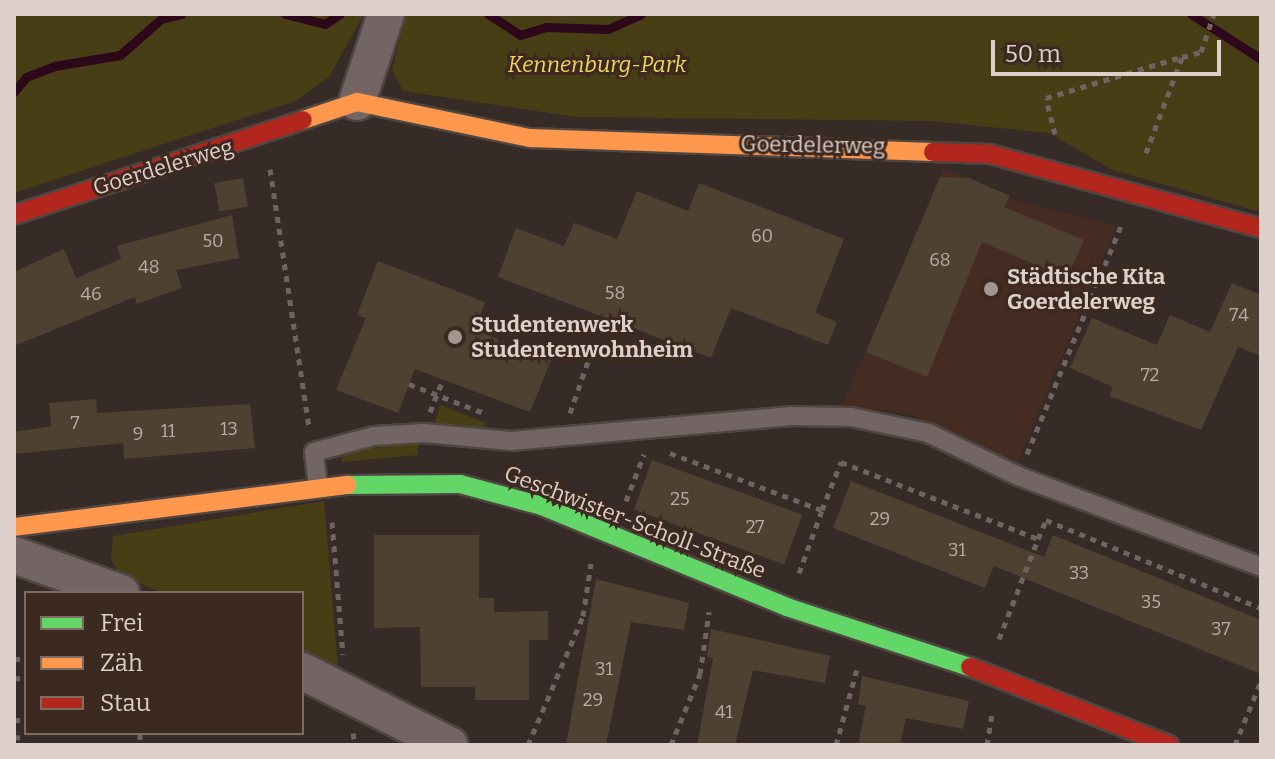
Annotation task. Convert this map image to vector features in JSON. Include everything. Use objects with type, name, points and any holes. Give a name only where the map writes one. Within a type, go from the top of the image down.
[{"type":"street","points":[[357,102],[384,24]]},
{"type":"street","name":"Goerdelerweg","points":[[14,215],[357,102],[530,138],[975,152],[1136,189],[1261,228]]},
{"type":"street","name":"Geschwister-Scholl-Straße","points":[[14,527],[324,486],[421,481],[513,496],[787,607],[1051,694],[1169,745]]},
{"type":"street","points":[[14,555],[115,591]]},
{"type":"street","points":[[304,672],[449,745]]},
{"type":"lane","points":[[324,486],[314,452],[374,436],[562,437],[792,416],[851,417],[928,433],[1018,476],[1261,567]]},
{"type":"path","points":[[1046,98],[1201,52],[1214,14]]},
{"type":"path","points":[[1018,476],[1136,189],[1182,57]]},
{"type":"path","points":[[267,152],[308,422]]},
{"type":"path","points":[[562,437],[592,350]]},
{"type":"path","points":[[434,401],[443,379]]},
{"type":"path","points":[[409,384],[437,394]]},
{"type":"path","points":[[622,513],[648,444]]},
{"type":"path","points":[[662,450],[822,510]]},
{"type":"path","points":[[796,583],[841,462],[1038,539]]},
{"type":"path","points":[[324,486],[347,691]]},
{"type":"path","points":[[995,649],[1046,520],[1261,608]]},
{"type":"path","points":[[528,745],[583,616],[587,588]]},
{"type":"path","points":[[671,745],[700,674],[707,630]]},
{"type":"path","points":[[836,745],[856,680]]},
{"type":"path","points":[[1235,745],[1261,681]]},
{"type":"path","points":[[987,745],[992,716]]},
{"type":"path","points":[[14,737],[26,738]]},
{"type":"shaded area","name":"Städtische Kita Goerdelerweg","points":[[944,168],[1010,199],[1116,226],[1017,463],[908,414],[842,406]]},
{"type":"green space","points":[[14,14],[364,14],[329,77],[295,101],[14,193]]},
{"type":"green space","name":"Kennenburg-Park","points":[[406,14],[1261,14],[1261,212],[1113,170],[1049,133],[930,121],[577,117],[403,91],[392,69]]},
{"type":"green space","points":[[440,405],[486,423],[483,431],[434,426]]},
{"type":"green space","points":[[418,443],[418,455],[342,462],[341,452]]},
{"type":"green space","points":[[324,501],[338,666],[304,653],[304,591],[157,591],[119,574],[111,559],[113,536]]},
{"type":"building","name":"Städtische Kita Goerdelerweg","points":[[940,177],[969,178],[1010,196],[1004,207],[1084,240],[1067,278],[982,242],[927,377],[866,352]]},
{"type":"building","points":[[243,178],[248,207],[219,212],[214,183]]},
{"type":"building","points":[[699,183],[844,239],[815,313],[837,322],[828,345],[731,308],[711,358],[498,277],[516,228],[564,246],[574,223],[617,239],[637,191],[688,211]]},
{"type":"building","points":[[232,215],[239,258],[176,270],[182,288],[137,304],[135,297],[14,346],[14,272],[64,249],[76,278],[121,259],[117,246]]},
{"type":"building","name":"Studentenwerk Studentenwohnheim","points":[[378,261],[485,302],[475,330],[551,360],[530,412],[415,369],[398,413],[336,390],[366,318],[357,315]]},
{"type":"building","points":[[1232,283],[1261,295],[1261,356],[1238,347],[1201,430],[1109,396],[1113,387],[1070,368],[1092,318],[1157,345],[1170,315],[1210,332]]},
{"type":"building","points":[[96,399],[97,413],[250,404],[255,448],[124,459],[123,443],[14,454],[14,432],[51,426],[49,403]]},
{"type":"building","points":[[652,460],[802,515],[784,565],[634,510]]},
{"type":"building","points":[[851,481],[1044,557],[1053,535],[1261,620],[1261,674],[994,566],[985,588],[833,528]]},
{"type":"building","points":[[374,535],[479,535],[479,598],[494,598],[494,612],[548,611],[548,640],[529,640],[529,700],[475,700],[475,687],[421,687],[420,627],[374,628]]},
{"type":"building","points":[[596,579],[689,603],[684,630],[631,622],[606,745],[566,745]]},
{"type":"building","points":[[711,629],[830,656],[825,683],[753,670],[735,745],[697,745],[713,658],[707,657]]},
{"type":"building","points":[[862,676],[969,701],[963,729],[906,718],[900,745],[858,745],[866,706],[858,704]]},
{"type":"waterway","points":[[14,92],[26,77],[54,66],[120,55],[161,19],[181,14]]},
{"type":"waterway","points":[[285,14],[325,24],[340,14]]},
{"type":"waterway","points":[[488,14],[520,35],[546,27],[608,29],[641,14]]},
{"type":"waterway","points":[[1191,14],[1261,59]]},
{"type":"traffic: fast","points":[[347,485],[460,484],[542,506],[787,607],[970,667]]},
{"type":"traffic: slow","points":[[303,120],[357,102],[530,138],[933,152]]},
{"type":"traffic: slow","points":[[14,527],[347,485]]},
{"type":"traffic: jam","points":[[14,215],[303,120]]},
{"type":"traffic: jam","points":[[933,152],[990,154],[1261,228]]},
{"type":"traffic: jam","points":[[970,667],[1169,745]]},
{"type":"place","name":"Städtische Kita Goerdelerweg","points":[[991,289]]},
{"type":"place","name":"Studentenwerk Studentenwohnheim","points":[[455,337]]}]
